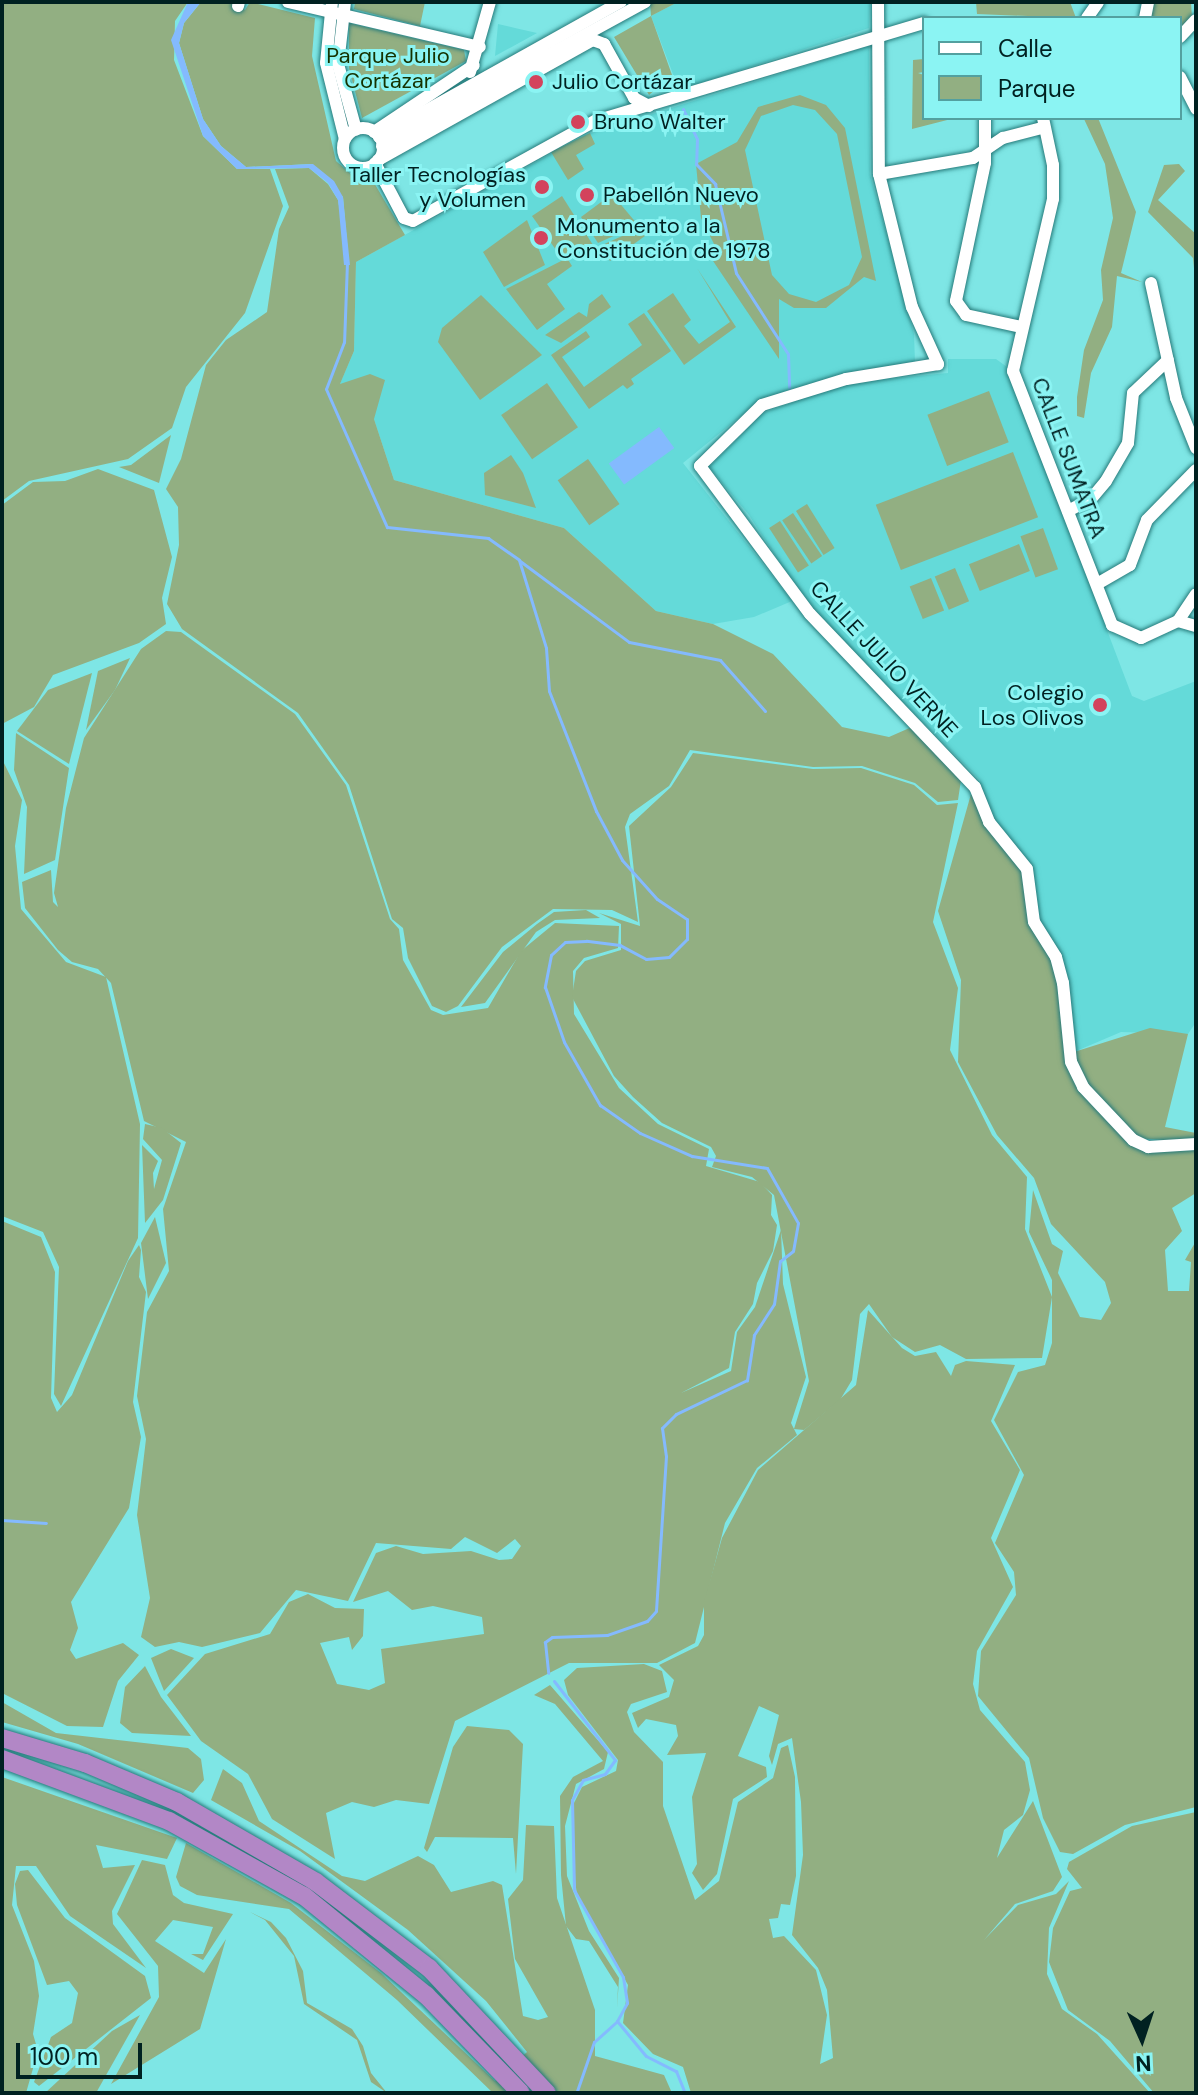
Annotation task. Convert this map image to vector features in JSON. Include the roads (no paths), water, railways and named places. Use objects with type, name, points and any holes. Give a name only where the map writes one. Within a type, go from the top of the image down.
[{"type":"highway","points":[[2,1738],[85,1763],[250,1840],[429,1968],[519,2059],[547,2093]]},
{"type":"highway","points":[[2,1759],[169,1821],[304,1896],[386,1959],[521,2093]]},
{"type":"street","points":[[288,2],[337,8],[480,47]]},
{"type":"street","points":[[455,94],[474,65],[490,2]]},
{"type":"street","points":[[378,138],[621,2]]},
{"type":"street","points":[[356,130],[378,138],[645,2]]},
{"type":"street","name":"CALLE JULIO VERNE","points":[[878,2],[879,174],[912,307],[938,364],[857,376],[762,405],[700,466],[810,614],[975,787],[989,822],[1027,869],[1034,922],[1056,957],[1071,1062],[1083,1087],[1133,1140],[1148,1147],[1196,1144]]},
{"type":"street","points":[[337,8],[338,64],[356,130]]},
{"type":"street","points":[[337,8],[326,63],[349,162],[376,162],[593,40],[604,44],[634,98],[651,107]]},
{"type":"street","points":[[1182,35],[1196,20]]},
{"type":"street","points":[[474,65],[378,138],[376,162],[404,218],[413,221],[595,121],[651,107],[922,24]]},
{"type":"street","points":[[1182,81],[1196,109]]},
{"type":"street","points":[[626,111],[634,98]]},
{"type":"street","points":[[985,120],[984,155],[958,307],[966,315],[1021,327]]},
{"type":"street","points":[[879,174],[984,155],[1003,138],[1042,123]]},
{"type":"street","name":"CALLE SUMATRA","points":[[1042,123],[1053,165],[1053,199],[1013,371],[1112,625],[1129,638],[1153,636],[1178,621]]},
{"type":"street","points":[[345,139],[356,130]]},
{"type":"street","points":[[1151,283],[1186,433],[1196,448]]},
{"type":"street","points":[[1068,511],[1091,499],[1106,481],[1128,443],[1133,393],[1168,360]]},
{"type":"street","points":[[1097,584],[1124,573],[1147,520],[1196,470]]},
{"type":"street","points":[[1196,594],[1178,621],[1196,626]]},
{"type":"waterway","points":[[683,109],[697,139],[696,164],[715,184],[736,273],[788,354],[789,388]]},
{"type":"waterway","points":[[347,262],[344,342],[326,389],[387,527],[488,538],[519,560],[546,648],[549,691],[596,811],[622,860],[657,899],[687,919],[687,939],[669,957],[646,959],[620,945],[586,941],[565,942],[551,955],[545,987],[564,1042],[600,1105],[640,1133],[692,1156],[767,1168],[798,1223],[793,1251],[780,1261],[774,1304],[754,1335],[747,1380],[676,1414],[662,1428],[666,1456],[656,1611],[647,1621],[607,1635],[552,1637],[545,1642],[548,1673]]},
{"type":"waterway","points":[[520,561],[629,642],[720,660],[765,711]]},
{"type":"waterway","points":[[2,1520],[46,1523]]},
{"type":"waterway","points":[[554,1681],[615,1760],[605,1774],[583,1780],[572,1800],[574,1890],[623,1977],[627,2003],[617,2021],[646,2056],[676,2071],[685,2093]]},
{"type":"waterway","points":[[577,2091],[594,2042],[617,2021]]},
{"type":"place","name":"Julio Cortázar","points":[[536,82]]},
{"type":"place","name":"Bruno Walter","points":[[578,122]]},
{"type":"place","name":"Taller Tecnologías y Volumen","points":[[542,187]]},
{"type":"place","name":"Pabellón Nuevo","points":[[587,195]]},
{"type":"place","name":"Monumento a la Constitución de 1978","points":[[541,238]]},
{"type":"place","name":"Colegio Los Olivos","points":[[1100,705]]},
{"type":"park label","name":"Parque Julio Cortázar","points":[[388,68]]}]
